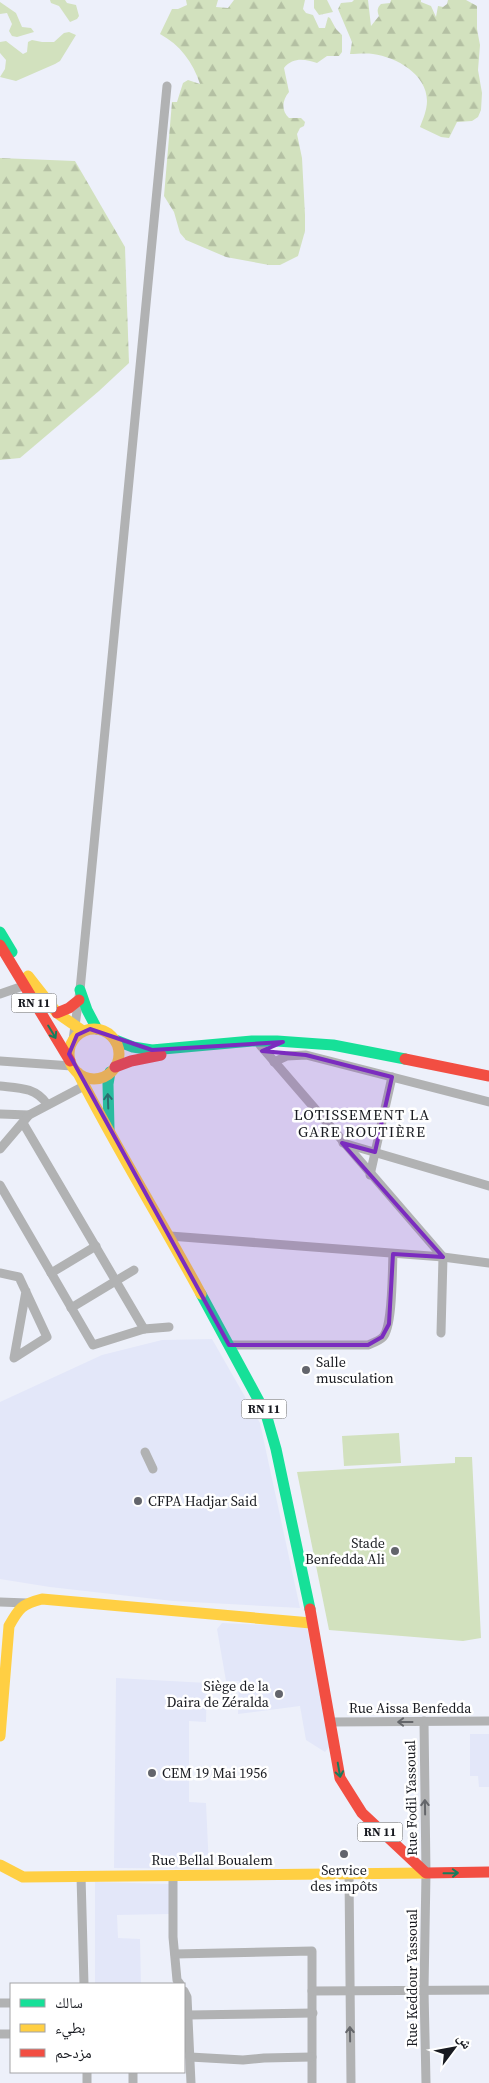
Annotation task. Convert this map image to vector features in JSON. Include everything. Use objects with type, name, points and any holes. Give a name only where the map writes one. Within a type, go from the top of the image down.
[{"type":"main road","points":[[0,932],[38,991],[57,1014],[79,1029],[104,1031],[115,1040],[141,1049],[157,1050],[252,1041],[333,1045],[472,1071],[489,1076]]},
{"type":"main road","name":"RN 11","points":[[0,945],[170,1236],[266,1414],[276,1449],[304,1575],[340,1778],[362,1813],[384,1836],[426,1873]]},
{"type":"main road","points":[[57,1014],[69,1008],[79,995],[97,1029]]},
{"type":"main road","points":[[79,1029],[70,1047],[73,1067],[84,1077],[98,1078],[113,1070],[153,1056],[283,1042]]},
{"type":"main road","points":[[109,1129],[108,1084],[119,1054],[115,1040]]},
{"type":"main road","points":[[0,1736],[4,1626],[18,1610],[28,1603],[42,1599],[311,1623]]},
{"type":"main road","name":"Rue Bellal Boualem","points":[[0,1865],[23,1877],[489,1872]]},
{"type":"street","points":[[79,1029],[79,995],[167,86]]},
{"type":"street","points":[[0,994],[23,986]]},
{"type":"street","points":[[260,1045],[342,1143],[443,1258],[441,1332]]},
{"type":"street","points":[[274,1062],[286,1056],[306,1055],[489,1102]]},
{"type":"street","points":[[0,1062],[73,1067]]},
{"type":"street","points":[[370,1175],[392,1077]]},
{"type":"street","points":[[0,1086],[30,1090],[40,1095],[47,1104]]},
{"type":"street","points":[[0,1149],[4,1139],[23,1123],[29,1115],[84,1086]]},
{"type":"street","points":[[0,1114],[29,1115]]},
{"type":"street","points":[[23,1123],[144,1329]]},
{"type":"street","points":[[342,1143],[489,1185]]},
{"type":"street","points":[[0,1185],[93,1345],[144,1329],[169,1327]]},
{"type":"street","points":[[170,1236],[489,1263]]},
{"type":"street","points":[[51,1273],[96,1246]]},
{"type":"street","points":[[228,1345],[368,1345],[378,1340],[382,1337],[389,1324],[393,1254]]},
{"type":"street","points":[[71,1308],[134,1270]]},
{"type":"street","points":[[0,1273],[19,1277],[26,1291],[47,1338],[14,1358],[26,1291]]},
{"type":"street","points":[[145,1452],[153,1469]]},
{"type":"street","points":[[0,1602],[28,1603]]},
{"type":"street","name":"Rue Aissa Benfedda","points":[[331,1722],[489,1721]]},
{"type":"street","name":"Rue Fodil Yassoual","points":[[424,1722],[426,1873]]},
{"type":"street","name":"Rue Keddour Yassoual","points":[[426,1873],[424,1990],[426,2083]]},
{"type":"street","points":[[349,1874],[351,2083]]},
{"type":"street","points":[[81,1876],[84,1983]]},
{"type":"street","points":[[173,1876],[175,1954],[177,1980],[179,1983]]},
{"type":"street","points":[[175,1954],[312,1951],[312,2083]]},
{"type":"street","points":[[312,1991],[489,1990]]},
{"type":"street","points":[[185,1995],[190,2057],[187,2067],[191,2083]]},
{"type":"street","points":[[188,2015],[313,2013]]},
{"type":"street","points":[[190,2057],[242,2060],[312,2057]]},
{"type":"highlighted area","points":[[90,1029],[152,1050],[283,1042],[262,1051],[306,1055],[392,1077],[375,1152],[342,1143],[443,1257],[393,1254],[389,1324],[382,1337],[368,1345],[229,1345],[69,1054],[77,1035]]},
{"type":"shaded area","name":"CFPA Hadjar Said","points":[[212,1339],[260,1423],[300,1608],[173,1601],[50,1587],[0,1579],[0,1402],[102,1355],[162,1340]]},
{"type":"shaded area","name":"Siège de la Daira de Zéralda","points":[[222,1623],[307,1627],[330,1746],[325,1752],[306,1740],[300,1706],[238,1714],[239,1681],[226,1681],[217,1629]]},
{"type":"shaded area","name":"CEM 19 Mai 1956","points":[[116,1678],[207,1683],[206,1722],[189,1721],[189,1802],[206,1803],[209,1869],[114,1868]]},
{"type":"shaded area","points":[[470,1734],[489,1734],[489,1787],[479,1787],[478,1776],[470,1776]]},
{"type":"shaded area","points":[[95,1882],[169,1884],[169,1914],[117,1915],[118,1938],[140,1939],[141,1983],[95,1983]]},
{"type":"green space","points":[[50,0],[65,0],[67,3],[76,5],[79,16],[70,22],[59,6],[51,3]]},
{"type":"green space","points":[[186,0],[218,0],[216,7],[228,8],[234,0],[305,0],[303,9],[306,13],[313,15],[319,28],[325,28],[328,17],[342,35],[342,52],[339,56],[327,56],[317,63],[304,60],[295,61],[284,68],[289,92],[284,102],[286,115],[289,118],[301,118],[305,122],[297,134],[302,158],[305,231],[298,256],[280,265],[269,265],[226,257],[186,240],[180,233],[174,212],[164,196],[172,102],[177,102],[183,83],[188,80],[200,84],[190,61],[174,43],[160,34],[172,9],[178,9],[187,5]]},
{"type":"green space","points":[[314,0],[327,0],[333,12],[319,15],[314,8]]},
{"type":"green space","points":[[354,0],[368,0],[371,26],[379,16],[378,10],[380,5],[390,3],[391,0],[421,0],[421,2],[431,6],[436,17],[438,6],[443,7],[447,4],[448,0],[466,0],[477,6],[477,29],[480,45],[478,70],[482,93],[481,110],[478,117],[472,121],[457,122],[449,138],[441,137],[420,127],[426,111],[427,101],[426,91],[416,75],[409,68],[382,56],[350,54],[352,42],[338,9],[341,3]]},
{"type":"green space","points":[[0,2],[16,13],[22,27],[31,28],[34,32],[17,37],[12,36],[9,31],[12,24],[7,13],[0,14]]},
{"type":"green space","points":[[69,32],[76,35],[60,61],[16,81],[0,77],[5,69],[6,60],[0,53],[0,42],[6,41],[23,54],[27,52],[28,42],[32,40],[54,42],[64,33]]},
{"type":"green space","points":[[0,158],[75,161],[125,247],[129,363],[20,458],[0,460]]},
{"type":"green space","points":[[399,1433],[401,1463],[344,1466],[342,1436]]},
{"type":"green space","name":"Stade Benfedda Ali","points":[[455,1457],[472,1457],[481,1638],[463,1641],[329,1630],[297,1472],[455,1463]]},
{"type":"traffic: fast","points":[[0,932],[12,952]]},
{"type":"traffic: fast","points":[[80,990],[87,1010],[97,1029]]},
{"type":"traffic: fast","points":[[115,1040],[133,1047],[152,1050],[252,1041],[277,1041],[333,1045],[405,1059]]},
{"type":"traffic: fast","points":[[109,1129],[108,1084],[110,1072]]},
{"type":"traffic: fast","points":[[201,1294],[266,1414],[276,1449],[310,1609]]},
{"type":"traffic: slow","points":[[28,976],[57,1013],[83,1031]]},
{"type":"traffic: slow","points":[[94,1029],[104,1031],[112,1036],[117,1044],[119,1054],[117,1064],[112,1072],[104,1077],[94,1079],[84,1077],[76,1072],[71,1064],[69,1054],[71,1044],[76,1036],[84,1031],[94,1029]]},
{"type":"traffic: slow","points":[[78,1073],[201,1294]]},
{"type":"traffic: slow","points":[[0,1736],[9,1626],[19,1611],[30,1603],[42,1599],[311,1623]]},
{"type":"traffic: slow","points":[[0,1865],[23,1877],[426,1873]]},
{"type":"traffic: jam","points":[[0,945],[70,1061]]},
{"type":"traffic: jam","points":[[57,1013],[69,1008],[79,1000]]},
{"type":"traffic: jam","points":[[115,1067],[131,1061],[161,1055]]},
{"type":"traffic: jam","points":[[405,1059],[489,1076]]},
{"type":"traffic: jam","points":[[310,1609],[340,1778],[362,1813],[426,1873],[489,1872]]},
{"type":"place","name":"Salle musculation","points":[[306,1370]]},
{"type":"place","name":"CFPA Hadjar Said","points":[[138,1501]]},
{"type":"place","name":"Stade Benfedda Ali","points":[[395,1551]]},
{"type":"place","name":"Siège de la Daira de Zéralda","points":[[279,1694]]},
{"type":"place","name":"CEM 19 Mai 1956","points":[[152,1773]]},
{"type":"place","name":"Service des impôts","points":[[344,1854]]},
{"type":"district","name":"LOTISSEMENT LA GARE ROUTIÈRE","points":[[362,1124]]}]
